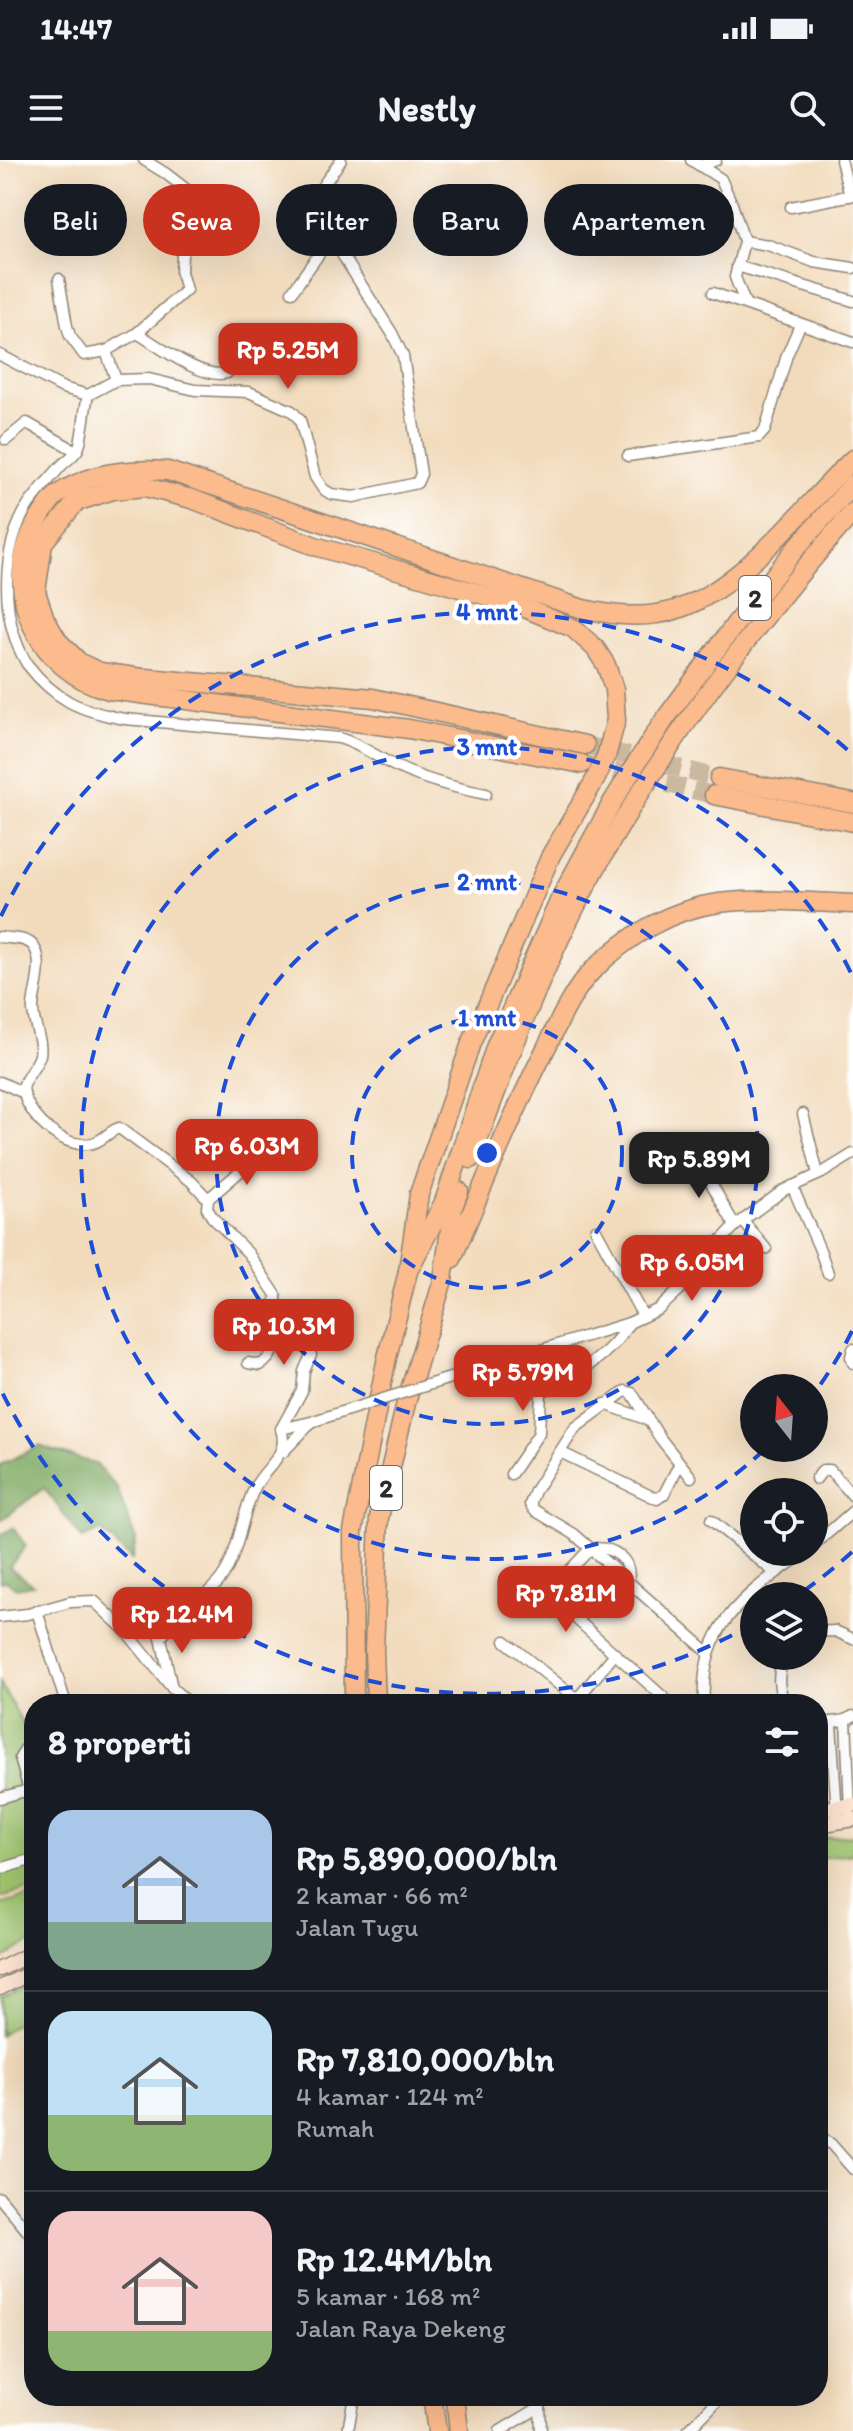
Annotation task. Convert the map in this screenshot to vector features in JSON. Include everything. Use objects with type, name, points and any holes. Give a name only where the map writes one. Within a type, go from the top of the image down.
[{"type":"highway","points":[[408,1271],[419,1194],[470,1046],[551,855],[606,757],[616,720],[614,689],[606,665],[595,648],[573,628],[515,604],[315,546],[192,499],[145,487],[113,490],[76,502],[43,543],[36,592],[45,619],[58,641],[80,663],[100,672],[373,698],[584,754],[91,686],[60,668],[30,632],[21,608],[19,586],[20,561],[28,535],[54,498],[76,483],[135,468],[168,471],[583,609],[616,615],[658,614],[693,604],[718,590],[757,556],[853,459]]},
{"type":"highway","name":"2","points":[[354,1694],[353,1531],[386,1362],[408,1271],[444,1202],[503,1050],[629,775],[699,671],[797,547],[853,484]]},
{"type":"highway","name":"2","points":[[586,868],[706,693],[777,601],[853,512]]},
{"type":"highway","points":[[853,803],[716,786],[853,822]]},
{"type":"highway","points":[[443,1280],[535,1069],[567,1007],[591,972],[636,933],[681,913],[718,903],[784,900],[853,904]]},
{"type":"highway","name":"2","points":[[376,1694],[374,1651],[379,1518],[406,1403],[443,1280],[453,1207],[503,1050]]},
{"type":"highway","points":[[433,2406],[437,2431]]},
{"type":"highway","points":[[456,2406],[459,2431]]},
{"type":"street","points":[[59,279],[70,336],[84,355],[106,351],[137,333],[186,290],[181,272],[182,255],[200,200],[144,160]]},
{"type":"street","points":[[324,184],[341,160]]},
{"type":"street","points":[[696,163],[716,160]]},
{"type":"street","points":[[791,207],[852,195],[841,160]]},
{"type":"street","points":[[696,163],[721,179],[732,204],[744,241],[735,277],[745,303]]},
{"type":"street","points":[[744,241],[768,245],[814,262],[853,268]]},
{"type":"street","points":[[292,292],[318,256]]},
{"type":"street","points":[[0,355],[63,388],[88,395],[116,380],[149,379],[203,391],[249,392],[292,411],[300,420],[315,477],[331,494],[354,497],[417,483],[421,474],[403,356],[385,321],[343,256]]},
{"type":"street","points":[[737,266],[853,301]]},
{"type":"street","points":[[713,293],[853,342]]},
{"type":"street","points":[[628,456],[759,437],[765,430],[787,355],[800,325]]},
{"type":"street","points":[[137,333],[191,365],[216,375],[227,373],[234,364]]},
{"type":"street","points":[[106,351],[116,380]]},
{"type":"street","points":[[88,395],[80,446],[27,506],[11,536],[1,585],[6,629],[15,649],[34,673],[62,700],[93,713],[125,719],[339,738],[360,744],[395,766],[423,777],[486,794]]},
{"type":"street","points":[[6,440],[27,423],[76,451]]},
{"type":"street","points":[[0,937],[24,940],[36,951],[37,980],[32,1011],[40,1049],[39,1060],[26,1079],[24,1093]]},
{"type":"street","points":[[0,1082],[24,1093],[42,1125],[76,1143],[89,1144],[104,1139],[119,1128],[191,1181],[208,1199]]},
{"type":"street","points":[[803,1114],[818,1174]]},
{"type":"street","points":[[248,1363],[260,1365],[271,1356],[277,1337],[276,1295],[248,1253],[207,1208],[208,1199],[265,1150]]},
{"type":"street","points":[[281,1429],[629,1323],[673,1299],[739,1224],[792,1186],[853,1154]]},
{"type":"street","points":[[696,1156],[739,1224],[766,1249]]},
{"type":"street","points":[[792,1186],[828,1273]]},
{"type":"street","points":[[596,1230],[643,1316]]},
{"type":"street","points":[[250,1312],[278,1307]]},
{"type":"street","points":[[485,1367],[541,1392],[578,1374],[598,1360],[620,1338],[629,1323]]},
{"type":"street","points":[[275,1326],[281,1333],[303,1340],[311,1355],[304,1371],[302,1391],[281,1429],[283,1452]]},
{"type":"street","points":[[853,1349],[853,1363]]},
{"type":"street","points":[[691,1477],[679,1465],[628,1391],[620,1392],[575,1428],[530,1504],[590,1549],[709,1653]]},
{"type":"street","points":[[511,1474],[539,1433],[541,1392]]},
{"type":"street","points":[[605,1404],[648,1420]]},
{"type":"street","points":[[172,1688],[161,1638],[209,1591],[229,1563],[264,1472],[311,1422]]},
{"type":"street","points":[[560,1452],[657,1499],[664,1494],[679,1465]]},
{"type":"street","points":[[817,1478],[823,1470],[830,1470],[853,1496]]},
{"type":"street","points":[[828,1533],[853,1511]]},
{"type":"street","points":[[711,1520],[774,1572]]},
{"type":"street","points":[[590,1549],[551,1594],[659,1694]]},
{"type":"street","points":[[704,1694],[709,1653],[727,1616],[744,1597],[783,1566]]},
{"type":"street","points":[[0,1617],[70,1602],[94,1601],[126,1631],[179,1694]]},
{"type":"street","points":[[37,1611],[63,1694]]},
{"type":"street","points":[[828,1631],[853,1639]]},
{"type":"street","points":[[505,1641],[571,1694]]},
{"type":"street","points":[[585,1694],[614,1655]]},
{"type":"street","points":[[779,1670],[783,1694]]},
{"type":"street","points":[[850,1718],[847,1813],[831,1724],[850,1718]]},
{"type":"street","points":[[0,1798],[24,1792]]},
{"type":"street","points":[[828,1821],[847,1813]]},
{"type":"street","points":[[0,1869],[24,1862]]},
{"type":"street","points":[[0,1969],[24,1957]]},
{"type":"street","points":[[0,1988],[24,1976]]},
{"type":"street","points":[[828,2143],[853,2169]]},
{"type":"street","points":[[0,2198],[24,2227]]},
{"type":"street","points":[[348,2431],[352,2406]]},
{"type":"street","points":[[500,2431],[526,2416],[535,2406]]},
{"type":"street","points":[[540,2406],[541,2431]]},
{"type":"street","points":[[688,2431],[712,2406]]},
{"type":"green space","points":[[39,1446],[96,1464],[117,1488],[136,1540],[132,1560],[101,1531],[82,1539],[44,1488],[0,1521],[0,1465]]},
{"type":"green space","points":[[13,1528],[26,1546],[9,1567],[33,1585],[16,1588],[6,1580],[0,1582],[0,1535]]},
{"type":"green space","points":[[0,1683],[24,1726],[24,1892],[0,1898]]},
{"type":"green space","points":[[853,1835],[853,1854],[828,1857],[828,1837]]},
{"type":"green space","points":[[24,1898],[24,1946],[0,1961],[0,1905]]},
{"type":"green space","points":[[24,1984],[24,2017],[0,2035],[0,1996]]},
{"type":"tunnel","points":[[585,745],[719,778]]},
{"type":"tunnel","points":[[588,765],[714,795]]}]
